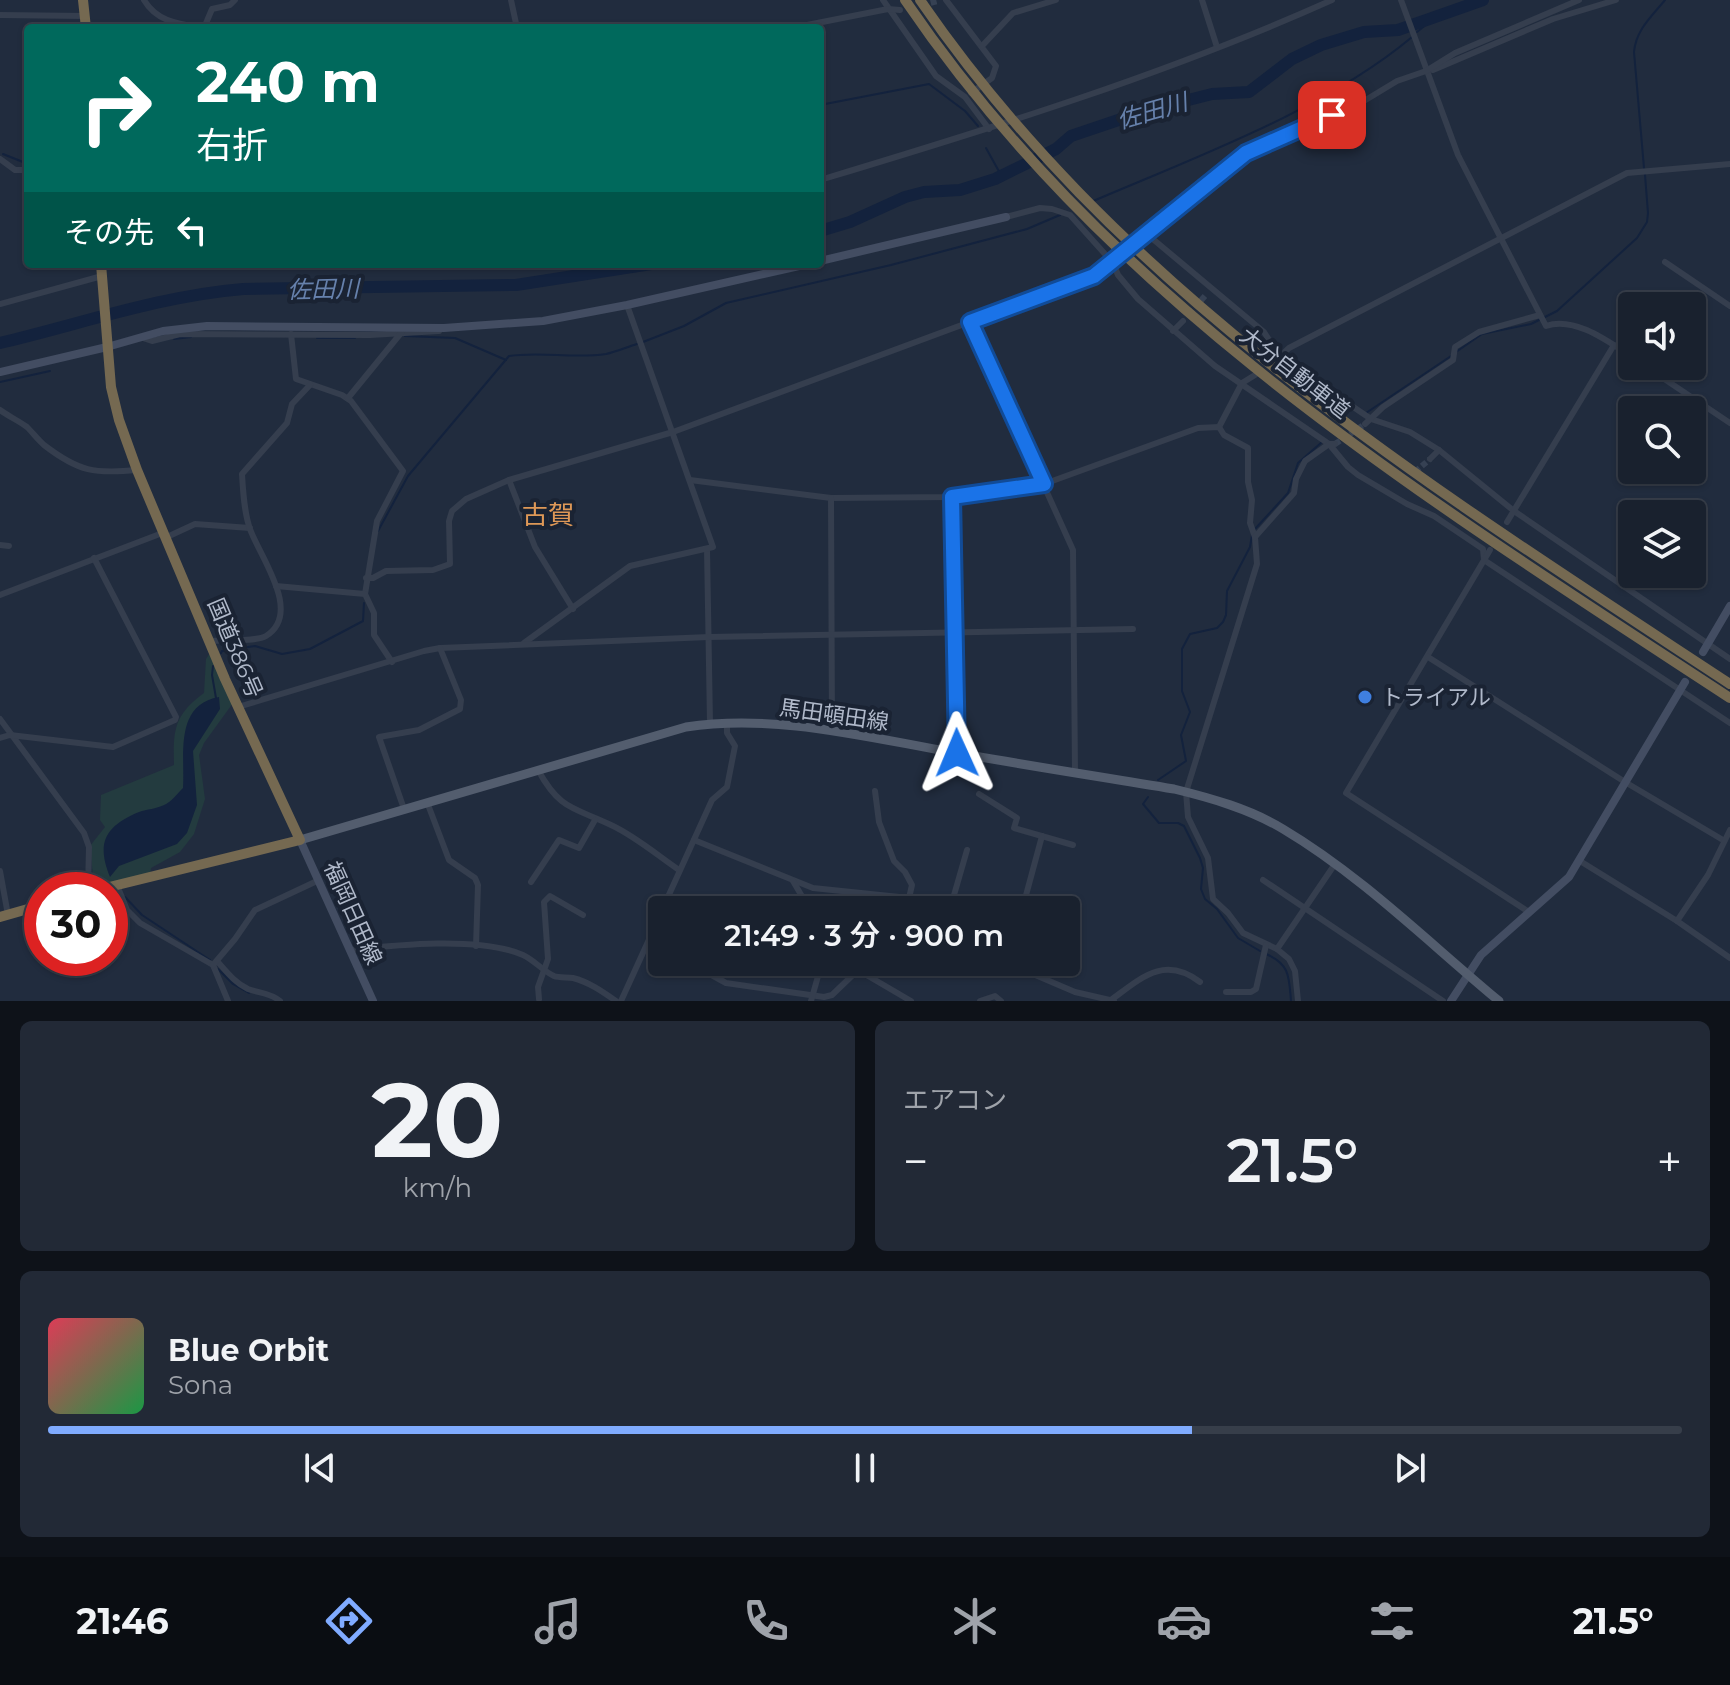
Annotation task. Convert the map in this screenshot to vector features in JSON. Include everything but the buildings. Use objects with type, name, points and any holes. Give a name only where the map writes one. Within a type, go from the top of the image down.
[{"type":"highway","points":[[83,0],[86,22]]},
{"type":"highway","name":"大分自動車道","points":[[920,0],[967,74],[1055,186],[1133,264],[1240,357],[1353,443],[1487,537],[1730,698]]},
{"type":"highway","name":"大分自動車道","points":[[902,5],[1065,179],[1142,256],[1247,347],[1360,434],[1493,527],[1730,684]]},
{"type":"highway","name":"国道386号","points":[[101,270],[111,387],[119,420],[225,679],[300,840]]},
{"type":"highway","points":[[128,882],[300,840]]},
{"type":"highway","points":[[4,916],[24,910]]},
{"type":"main road","name":"馬田頓田線","points":[[300,840],[665,732],[727,721],[832,732],[1216,799],[1281,828],[1335,864],[1499,1001]]},
{"type":"street","points":[[144,0],[153,12],[178,24]]},
{"type":"street","points":[[205,24],[212,9],[230,5],[235,0]]},
{"type":"street","points":[[511,0],[516,24]]},
{"type":"street","points":[[883,0],[936,76],[965,97],[989,129]]},
{"type":"street","points":[[938,1],[947,0],[996,66],[992,78],[965,97]]},
{"type":"street","points":[[982,46],[1019,9],[1056,0]]},
{"type":"street","points":[[1202,0],[1217,47]]},
{"type":"street","points":[[824,179],[989,129],[1217,47],[1332,0]]},
{"type":"street","points":[[1401,0],[1458,155],[1546,326],[1556,323],[1572,325],[1618,348]]},
{"type":"street","points":[[1426,73],[1455,53],[1579,0]]},
{"type":"street","points":[[366,578],[386,571],[433,570],[450,564],[449,521],[452,511],[466,499],[509,480],[673,432],[1094,276],[1251,150],[1359,104],[1397,81],[1426,73],[1553,19],[1616,0]]},
{"type":"street","points":[[812,24],[902,5]]},
{"type":"street","points":[[0,15],[86,22]]},
{"type":"street","points":[[1483,49],[1495,35]]},
{"type":"street","points":[[0,159],[15,170],[24,170]]},
{"type":"street","points":[[1278,359],[1289,348],[1627,173],[1730,164]]},
{"type":"street","points":[[824,260],[1040,208],[1070,215],[1113,263],[1118,275],[1138,299],[1173,331],[1215,366],[1328,442],[1358,475],[1434,516],[1483,549],[1484,560]]},
{"type":"street","points":[[1148,235],[1208,292],[1264,332],[1278,359],[1366,418],[1410,432],[1439,450],[1514,511],[1705,648],[1730,659]]},
{"type":"street","points":[[1665,262],[1730,306]]},
{"type":"street","points":[[0,372],[163,331],[207,326],[452,327],[543,321],[790,268]]},
{"type":"street","points":[[0,304],[101,270]]},
{"type":"street","points":[[524,643],[630,566],[713,547],[627,305]]},
{"type":"street","points":[[1366,418],[1453,360],[1455,347],[1479,332],[1542,319]]},
{"type":"street","points":[[1173,331],[1183,321]]},
{"type":"street","points":[[970,322],[1073,550],[1075,772]]},
{"type":"street","points":[[140,337],[152,341],[180,334],[401,334],[437,332],[452,327]]},
{"type":"street","points":[[348,398],[401,334]]},
{"type":"street","points":[[292,336],[296,379],[348,398],[403,471],[377,521],[365,594],[374,613],[374,635],[392,662]]},
{"type":"street","points":[[1507,522],[1614,345]]},
{"type":"street","points":[[1219,427],[1242,383],[1255,375]]},
{"type":"street","points":[[1666,380],[1730,423]]},
{"type":"street","points":[[210,643],[266,636],[279,618],[281,611],[276,586],[250,528],[242,474],[287,423],[292,404],[310,385]]},
{"type":"street","points":[[0,410],[25,426],[67,461],[84,469],[101,473],[137,470]]},
{"type":"street","points":[[690,480],[831,498],[952,497],[1044,484],[1189,430],[1219,427]]},
{"type":"street","points":[[1219,427],[1224,435],[1249,451],[1248,482],[1252,500],[1249,512],[1257,564],[1186,792],[1188,817],[1208,858],[1213,899],[1243,933],[1265,949],[1277,949],[1289,959],[1295,971],[1298,1001]]},
{"type":"street","points":[[1254,534],[1294,493],[1296,479],[1305,461],[1328,442]]},
{"type":"street","points":[[1430,459],[1439,450]]},
{"type":"street","points":[[509,480],[535,547],[573,609]]},
{"type":"street","points":[[952,497],[957,753]]},
{"type":"street","points":[[831,498],[832,732]]},
{"type":"street","points":[[0,595],[94,558],[195,524],[250,528]]},
{"type":"street","points":[[0,545],[9,546]]},
{"type":"street","points":[[707,549],[710,723]]},
{"type":"street","points":[[1490,550],[1346,793],[1529,912]]},
{"type":"street","points":[[0,738],[10,735],[113,747],[175,720],[94,558]]},
{"type":"street","points":[[1484,560],[1730,723]]},
{"type":"street","points":[[276,586],[365,594]]},
{"type":"street","points":[[1705,648],[1730,606]]},
{"type":"street","points":[[238,707],[440,648],[709,637],[1133,629]]},
{"type":"street","points":[[404,809],[379,737],[419,730],[460,709],[461,700],[440,648]]},
{"type":"street","points":[[1428,657],[1723,840]]},
{"type":"street","points":[[1451,1001],[1481,955],[1569,877],[1685,682]]},
{"type":"street","points":[[0,719],[84,833],[89,847],[88,872]]},
{"type":"street","points":[[668,896],[712,800],[727,787],[735,746],[727,733],[727,721]]},
{"type":"street","points":[[538,770],[548,788],[565,805],[610,824],[679,870]]},
{"type":"street","points":[[875,791],[879,822],[894,861],[912,885],[909,896]]},
{"type":"street","points":[[979,794],[1017,818],[1014,828],[1073,845]]},
{"type":"street","points":[[427,802],[449,860],[475,878],[478,885],[476,946]]},
{"type":"street","points":[[531,882],[559,840],[579,848],[595,820]]},
{"type":"street","points":[[1677,921],[1708,875],[1730,830]]},
{"type":"street","points":[[1026,896],[1042,836]]},
{"type":"street","name":"福岡日田線","points":[[300,840],[373,1001]]},
{"type":"street","points":[[694,840],[793,881],[835,892],[884,896]]},
{"type":"street","points":[[956,896],[967,850]]},
{"type":"street","points":[[1580,861],[1730,958]]},
{"type":"street","points":[[1277,949],[1335,864]]},
{"type":"street","points":[[0,871],[4,916]]},
{"type":"street","points":[[1263,880],[1443,1001]]},
{"type":"street","points":[[215,963],[255,910],[317,881]]},
{"type":"street","points":[[793,881],[802,896]]},
{"type":"street","points":[[539,999],[538,987],[548,959],[544,902],[550,896],[583,915]]},
{"type":"street","points":[[128,908],[132,916],[215,963],[245,988],[280,1001]]},
{"type":"street","points":[[350,950],[399,944],[476,946],[524,955],[554,976],[573,978],[619,1001],[648,942]]},
{"type":"street","points":[[1226,992],[1251,992],[1256,989],[1265,949]]},
{"type":"street","points":[[215,963],[228,1001]]},
{"type":"street","points":[[713,976],[726,983],[813,998],[832,995],[858,970],[911,1001]]},
{"type":"street","points":[[1038,976],[1075,992],[1113,1000],[1148,973],[1157,970],[1185,973],[1200,982]]},
{"type":"street","points":[[813,998],[818,976]]},
{"type":"street","points":[[1071,1001],[1075,992]]},
{"type":"street","points":[[980,1001],[995,996],[1001,1001]]},
{"type":"green space","points":[[210,653],[233,703],[199,755],[205,799],[194,834],[180,852],[151,868],[150,875],[128,880],[128,872],[93,872],[90,846],[105,827],[100,820],[101,795],[174,765],[177,724],[204,693],[206,659]]},
{"type":"water","points":[[219,697],[220,709],[193,751],[197,805],[187,833],[177,844],[108,872],[104,845],[111,830],[127,817],[167,804],[183,788],[183,747],[188,721],[205,702]]},
{"type":"waterway","name":"佐田川","points":[[824,230],[850,222],[905,197],[924,192],[960,190],[995,179],[1056,149],[1071,136],[1145,111],[1212,94],[1249,92],[1292,59],[1321,45],[1364,32],[1398,30],[1483,0]]},
{"type":"waterway","points":[[1644,168],[1634,52],[1641,30],[1665,0]]},
{"type":"waterway","name":"佐田川","points":[[1417,32],[1433,19]]},
{"type":"waterway","points":[[1091,202],[1300,109],[1378,63],[1412,37]]},
{"type":"waterway","points":[[824,104],[929,84],[965,111],[978,126]]},
{"type":"waterway","points":[[986,148],[1001,175]]},
{"type":"waterway","points":[[3,154],[24,162]]},
{"type":"waterway","points":[[1456,352],[1482,334],[1531,324],[1557,311],[1637,238],[1647,222],[1645,175]]},
{"type":"waterway","points":[[643,342],[684,326],[726,303],[891,265],[1027,229],[1060,215]]},
{"type":"waterway","name":"佐田川","points":[[0,343],[151,304],[243,289],[516,285],[625,268]]},
{"type":"waterway","points":[[405,336],[455,338],[506,360]]},
{"type":"waterway","points":[[174,339],[191,337]]},
{"type":"waterway","points":[[317,338],[355,338]]},
{"type":"waterway","points":[[378,531],[408,476],[509,356],[594,355],[637,344]]},
{"type":"waterway","points":[[1366,413],[1451,356]]},
{"type":"waterway","points":[[0,382],[50,371]]},
{"type":"waterway","points":[[1255,529],[1288,493],[1298,463],[1322,442]]},
{"type":"waterway","points":[[1158,780],[1186,761],[1181,735],[1190,712],[1182,691],[1182,649],[1190,634],[1217,628],[1223,622],[1227,591],[1250,547],[1252,535]]},
{"type":"waterway","points":[[221,653],[255,646],[282,654],[310,649],[363,621],[364,603]]},
{"type":"waterway","points":[[213,666],[216,698]]},
{"type":"waterway","points":[[1148,797],[1143,804],[1159,823],[1184,826],[1203,868],[1201,889],[1205,899],[1217,909],[1238,938],[1260,951]]},
{"type":"waterway","points":[[128,900],[142,915],[210,960]]},
{"type":"waterway","points":[[1266,954],[1280,962],[1287,972],[1291,1001]]},
{"type":"waterway","points":[[218,969],[233,984],[249,993]]},
{"type":"tunnel","points":[[922,5],[938,1]]},
{"type":"tunnel","points":[[1189,314],[1205,296]]},
{"type":"tunnel","points":[[1335,444],[1365,424]]},
{"type":"tunnel","points":[[1415,472],[1430,459]]},
{"type":"place","name":"トライアル","points":[[1365,697]]},
{"type":"district","name":"古賀","points":[[548,515]]},
{"type":"route","points":[[957,753],[952,497],[1044,484],[970,322],[1094,276],[1246,153],[1332,115]]}]
